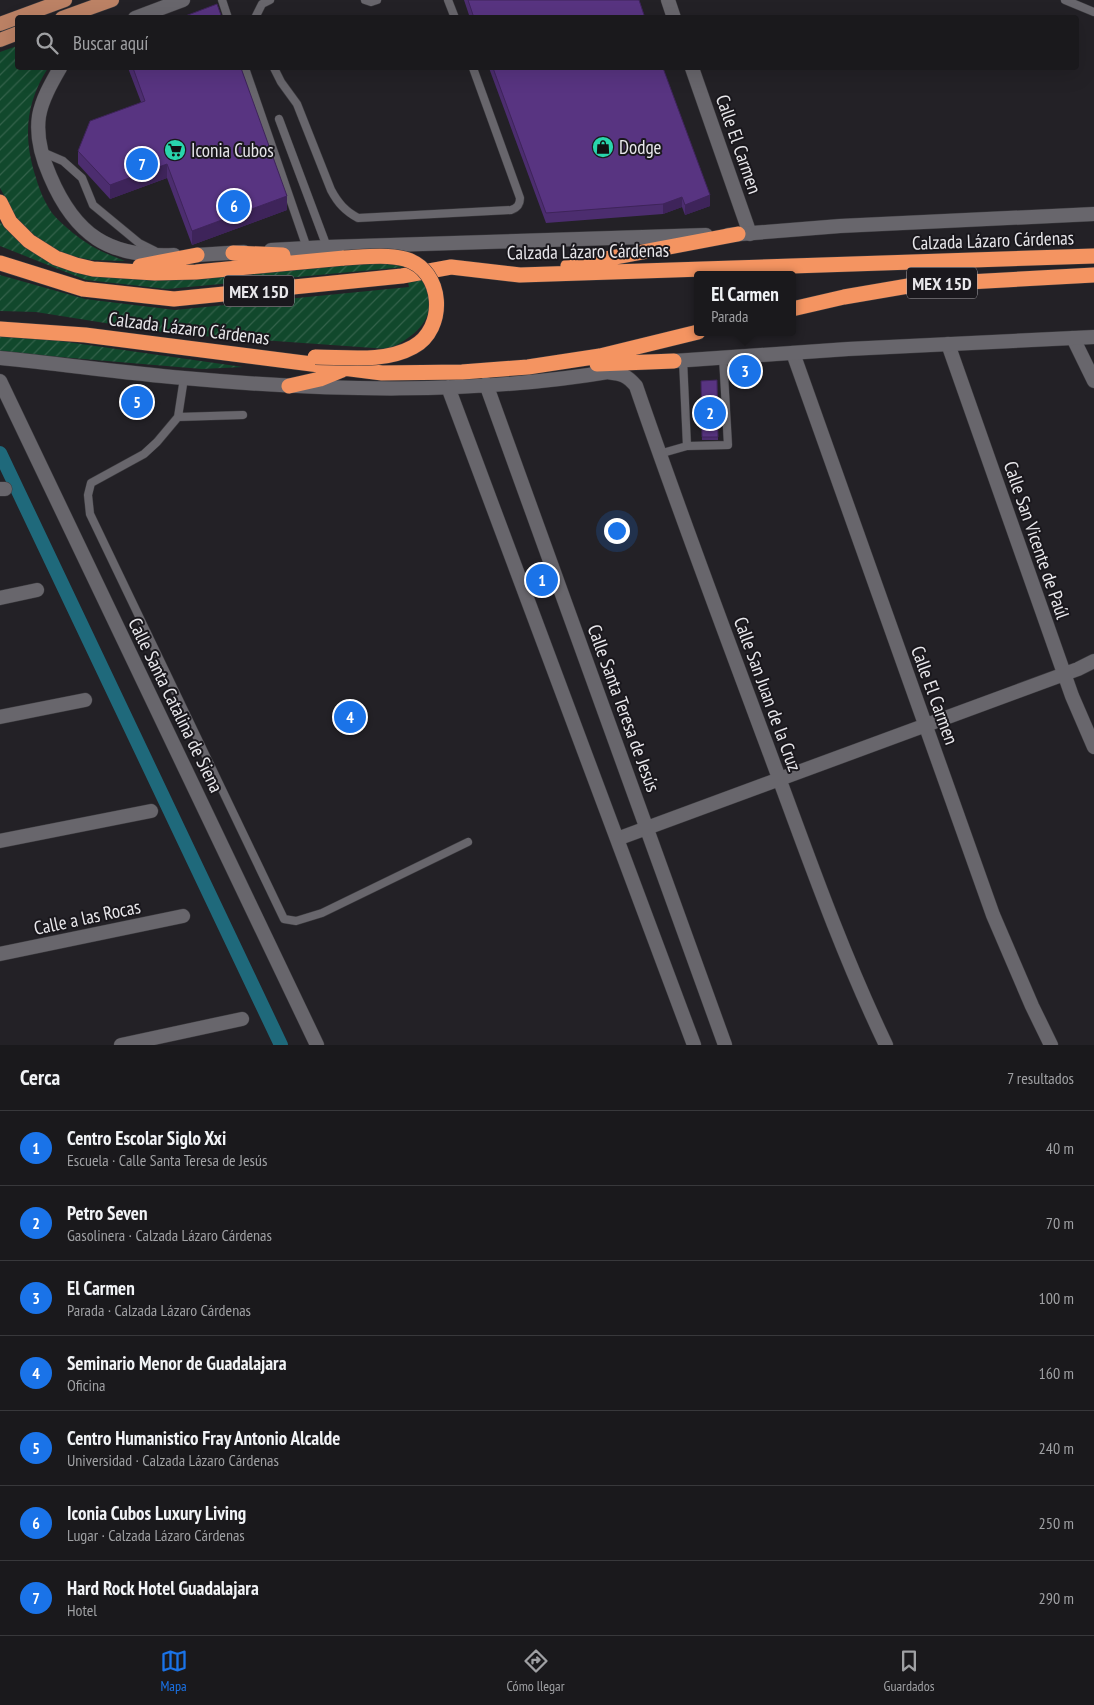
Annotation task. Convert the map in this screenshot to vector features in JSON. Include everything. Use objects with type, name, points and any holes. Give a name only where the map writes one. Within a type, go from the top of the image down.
[{"type":"highway","points":[[0,202],[10,222],[29,241],[56,258],[93,269],[155,273],[196,272],[383,256],[406,259],[419,266],[428,274],[435,289],[437,305],[429,333],[414,347],[396,354],[374,357],[252,356]]},
{"type":"highway","points":[[520,275],[744,234]]},
{"type":"highway","points":[[233,253],[344,258]]},
{"type":"highway","points":[[93,269],[157,263],[197,255]]},
{"type":"highway","name":"Calzada Lázaro Cárdenas","points":[[0,263],[83,289],[174,299],[402,276],[451,267],[520,275],[1094,256]]},
{"type":"highway","name":"Calzada Lázaro Cárdenas","points":[[796,309],[844,297],[914,285],[1094,275]]},
{"type":"highway","name":"Calzada Lázaro Cárdenas","points":[[0,329],[85,335],[382,373],[462,372],[528,367],[600,356],[694,333]]},
{"type":"highway","points":[[528,367],[678,360]]},
{"type":"highway","points":[[289,386],[345,369]]},
{"type":"main road","points":[[24,15],[65,0]]},
{"type":"main road","points":[[70,15],[112,0]]},
{"type":"main road","points":[[0,24],[15,18]]},
{"type":"main road","points":[[0,40],[15,34]]},
{"type":"street","points":[[143,15],[183,0]]},
{"type":"street","points":[[668,0],[673,15]]},
{"type":"street","name":"Calzada Lázaro Cárdenas","points":[[59,70],[48,89],[39,116],[40,144],[46,169],[58,195],[74,219],[92,236],[112,247],[135,254],[197,255],[327,247],[744,234],[840,226],[1094,214]]},
{"type":"street","name":"Calle El Carmen","points":[[693,70],[744,234]]},
{"type":"street","points":[[0,358],[184,378],[289,386],[386,389],[448,388],[535,381],[678,360],[1094,337]]},
{"type":"street","points":[[1073,338],[1094,381]]},
{"type":"street","name":"Calle San Vicente de Paúl","points":[[948,344],[1064,674],[1094,747]]},
{"type":"street","name":"Calle El Carmen","points":[[793,353],[993,915],[1051,1045]]},
{"type":"street","name":"Calle San Juan de la Cruz","points":[[606,372],[622,374],[629,378],[636,386],[659,454],[779,779],[861,992],[886,1045]]},
{"type":"street","name":"Calle Santa Catalina de Siena","points":[[0,381],[317,1045]]},
{"type":"street","name":"Calle Santa Teresa de Jesús","points":[[486,384],[648,827],[725,1045]]},
{"type":"street","points":[[448,388],[694,1045]]},
{"type":"street","points":[[0,598],[37,590]]},
{"type":"street","points":[[617,839],[1064,674],[1094,661]]},
{"type":"street","points":[[0,717],[85,700]]},
{"type":"street","points":[[0,841],[151,810]]},
{"type":"street","name":"Calle a las Rocas","points":[[0,954],[182,916]]},
{"type":"street","points":[[121,1045],[242,1019]]},
{"type":"lane","points":[[222,0],[227,15]]},
{"type":"lane","points":[[256,15],[262,4],[270,0]]},
{"type":"lane","points":[[365,0],[371,2],[377,0]]},
{"type":"lane","points":[[448,0],[454,15]]},
{"type":"lane","points":[[1064,0],[1094,12]]},
{"type":"lane","points":[[246,70],[307,248]]},
{"type":"lane","points":[[275,70],[281,82],[298,104],[337,201],[347,212],[358,218],[511,210],[516,208],[520,198],[474,70]]},
{"type":"lane","points":[[279,120],[327,247]]},
{"type":"lane","points":[[42,152],[63,161],[82,178],[93,205],[138,243],[166,256]]},
{"type":"lane","points":[[659,454],[687,446],[728,445],[723,357]]},
{"type":"lane","points":[[678,360],[687,446]]},
{"type":"lane","points":[[184,378],[178,417],[144,454],[91,484],[88,495],[90,514],[284,919],[296,921],[322,913],[468,842]]},
{"type":"lane","points":[[178,417],[243,415]]},
{"type":"green space","points":[[15,47],[15,70],[47,70],[40,81],[31,108],[28,135],[29,149],[39,187],[52,213],[67,228],[91,246],[125,261],[92,260],[65,255],[39,240],[17,219],[0,188],[0,52]]},
{"type":"green space","points":[[0,222],[9,232],[33,251],[74,268],[344,260],[405,263],[424,283],[429,305],[427,315],[423,324],[408,338],[388,349],[174,334],[36,312],[0,311],[0,275],[85,299],[175,310],[409,287],[405,267],[167,289],[86,280],[0,246]]},
{"type":"green space","points":[[0,337],[39,338],[243,367],[202,369],[0,352]]},
{"type":"building","points":[[468,0],[639,0],[644,15],[473,15]]},
{"type":"building","points":[[217,4],[221,15],[188,15]]},
{"type":"building","name":"Iconia Cubos","points":[[134,70],[242,70],[287,196],[192,231],[167,164],[110,185],[78,151],[90,121],[145,101]]},
{"type":"building","name":"Dodge","points":[[494,70],[664,70],[710,195],[685,205],[682,197],[663,204],[546,213]]},
{"type":"building","points":[[717,380],[718,437],[702,437],[701,381]]},
{"type":"waterway","points":[[0,453],[281,1045]]},
{"type":"place","name":"Dodge","points":[[603,147]]},
{"type":"place","name":"Iconia Cubos","points":[[175,150]]},
{"type":"place","name":"Hard Rock Hotel Guadalajara","points":[[142,164]]},
{"type":"place","name":"Iconia Cubos Luxury Living","points":[[234,206]]},
{"type":"place","name":"El Carmen","points":[[745,371]]},
{"type":"place","name":"Centro Humanistico Fray Antonio Alcalde","points":[[137,402]]},
{"type":"place","name":"Petro Seven","points":[[710,413]]},
{"type":"place","name":"Centro Escolar Siglo Xxi","points":[[542,580]]},
{"type":"place","name":"Seminario Menor de Guadalajara","points":[[350,717]]}]
